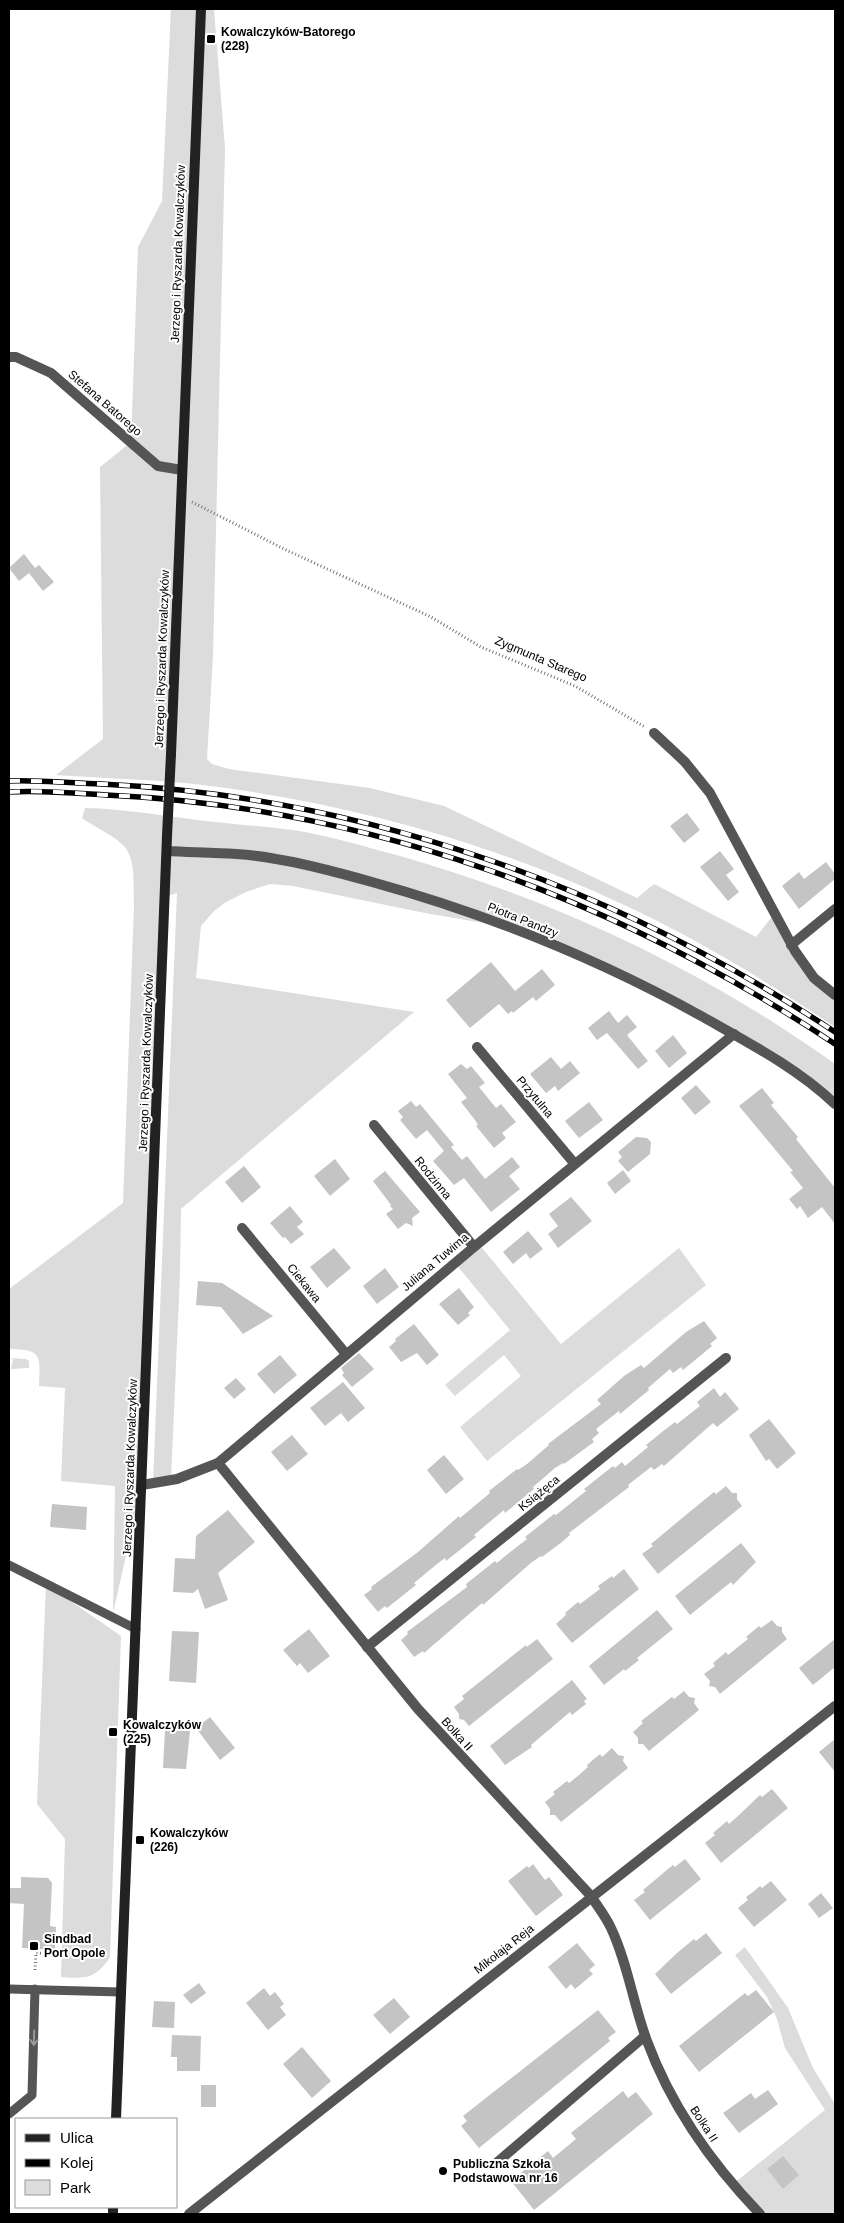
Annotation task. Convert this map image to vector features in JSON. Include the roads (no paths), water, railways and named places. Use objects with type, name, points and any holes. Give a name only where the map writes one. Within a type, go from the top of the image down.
[{"type":"main road","name":"Jerzego i Ryszarda Kowalczyków","points":[[116,2118],[201,9]]},
{"type":"street","name":"Stefana Batorego","points":[[9,357],[16,357],[51,374],[158,466],[182,470]]},
{"type":"street","points":[[654,733],[685,762],[710,792],[791,945],[814,978],[835,995]]},
{"type":"street","name":"Piotra Pandzy","points":[[167,851],[276,859],[335,872],[453,906],[585,958],[653,989],[734,1034],[797,1073],[835,1104]]},
{"type":"street","points":[[791,945],[835,909]]},
{"type":"street","name":"Juliana Tuwima","points":[[142,1485],[177,1479],[194,1474],[218,1463],[474,1246],[734,1034]]},
{"type":"street","name":"Przytulna","points":[[477,1047],[574,1163]]},
{"type":"street","name":"Rodzinna","points":[[374,1125],[474,1246]]},
{"type":"street","name":"Ciekawa","points":[[242,1228],[346,1354]]},
{"type":"street","name":"Książęca","points":[[368,1647],[726,1358]]},
{"type":"street","name":"Bolka II","points":[[218,1463],[444,1738],[590,1896],[612,1928],[645,2036],[662,2076],[689,2125],[718,2165],[760,2214]]},
{"type":"street","name":"Mikołaja Reja","points":[[189,2214],[590,1896],[835,1706]]},
{"type":"street","points":[[494,2165],[645,2036]]},
{"type":"lane","points":[[9,1565],[136,1629]]},
{"type":"lane","points":[[9,1989],[121,1992]]},
{"type":"lane","points":[[9,2114],[32,2095],[35,1989]]},
{"type":"railway","points":[[9,781],[101,784],[199,792],[296,808],[391,830],[485,858],[576,893],[665,934],[752,980],[835,1032]]},
{"type":"railway","points":[[9,792],[33,791],[106,795],[204,803],[300,819],[395,841],[487,870],[578,905],[666,946],[752,992],[835,1044]]},
{"type":"place","name":"Kowalczyków-Batorego (228)","points":[[211,39]]},
{"type":"place","name":"Kowalczyków (225)","points":[[113,1732]]},
{"type":"place","name":"Kowalczyków (226)","points":[[140,1840]]},
{"type":"place","name":"Sindbad Port Opole","points":[[34,1946]]},
{"type":"place","name":"Publiczna Szkoła Podstawowa nr 16","points":[[443,2171]]}]
